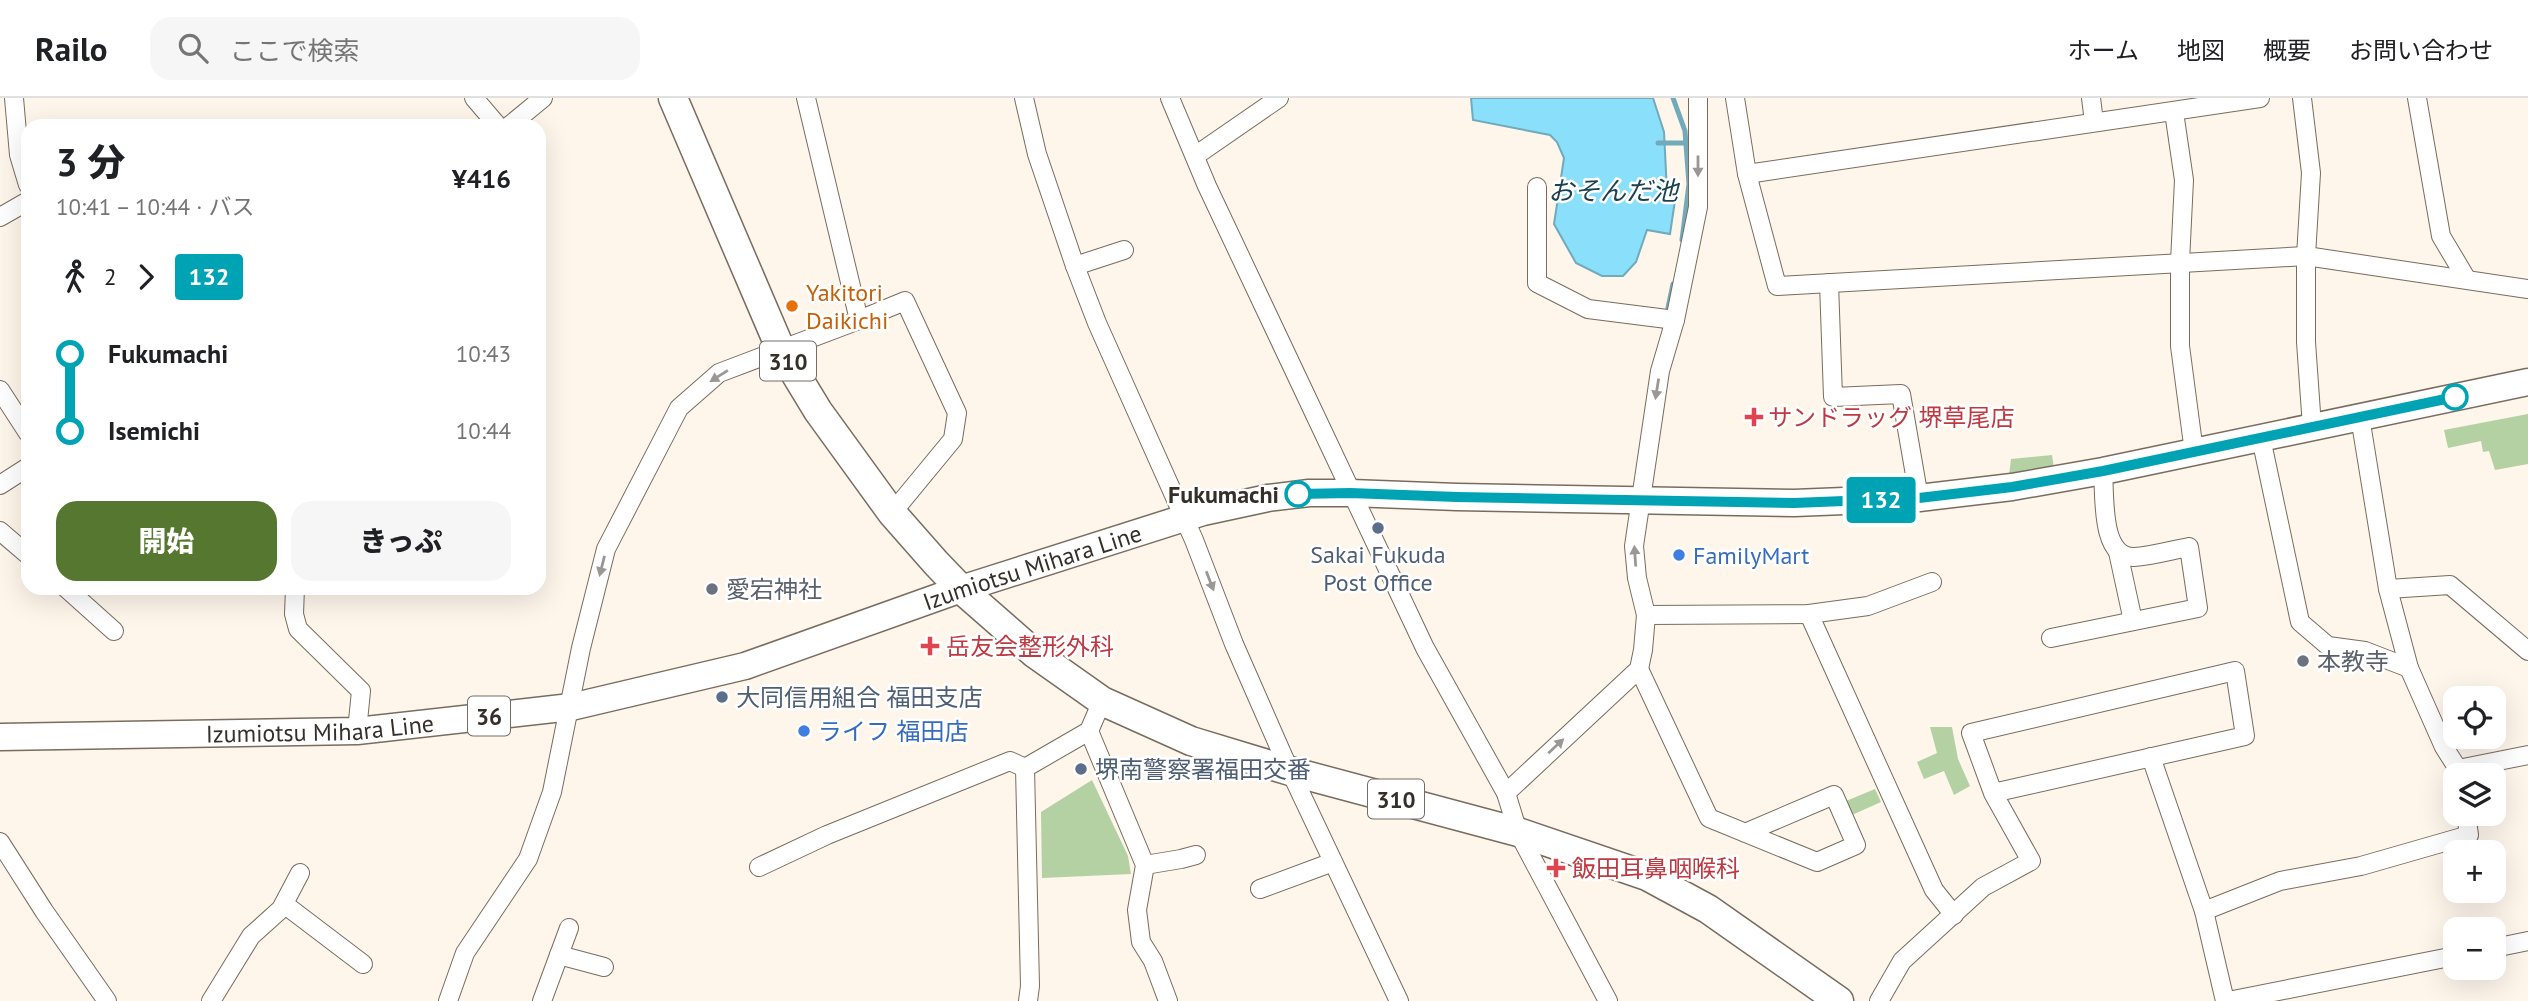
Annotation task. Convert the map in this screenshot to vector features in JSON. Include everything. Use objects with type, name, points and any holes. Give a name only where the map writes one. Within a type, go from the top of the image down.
[{"type":"highway","name":"310","points":[[673,98],[781,350],[818,411],[892,513],[961,589],[1034,653],[1102,701],[1191,741],[1287,765],[1518,832],[1647,876],[1708,908],[1839,1001]]},
{"type":"main road","name":"Izumiotsu Mihara Line","points":[[0,737],[358,731],[571,707],[745,666],[961,589],[1203,512],[1268,498],[1310,493],[1350,493],[1794,503],[1919,498],[2012,487],[2103,471],[2528,382]]},
{"type":"street","points":[[14,98],[21,162]]},
{"type":"street","points":[[474,98],[492,119]]},
{"type":"street","points":[[518,119],[543,98]]},
{"type":"street","points":[[806,98],[859,320]]},
{"type":"street","points":[[1024,98],[1037,154],[1097,323],[1287,765],[1399,1001]]},
{"type":"street","points":[[1170,98],[1350,493],[1426,648],[1506,793],[1518,832],[1608,1001]]},
{"type":"street","points":[[1195,156],[1279,98]]},
{"type":"street","points":[[1506,793],[1639,669],[1646,615],[1637,578],[1634,546],[1660,371],[1675,320],[1698,206],[1698,98]]},
{"type":"street","points":[[1735,98],[1747,174],[1777,286],[2306,256],[2528,289]]},
{"type":"street","points":[[2091,98],[2094,122]]},
{"type":"street","points":[[1747,174],[2260,98]]},
{"type":"street","points":[[2302,98],[2311,173],[2306,256],[2306,342],[2312,427]]},
{"type":"street","points":[[2417,98],[2441,236],[2466,278]]},
{"type":"street","points":[[2174,112],[2184,180],[2180,346],[2194,452]]},
{"type":"street","points":[[1537,187],[1537,283],[1588,309],[1675,320]]},
{"type":"street","points":[[0,217],[21,205]]},
{"type":"street","points":[[1075,266],[1124,250]]},
{"type":"street","points":[[1829,283],[1833,397],[1901,394],[1919,498]]},
{"type":"street","points":[[454,999],[465,953],[528,859],[552,792],[581,649],[606,549],[679,408],[719,373],[905,301],[957,413],[953,439],[892,513]]},
{"type":"street","points":[[0,390],[21,422]]},
{"type":"street","points":[[2360,417],[2388,589],[2409,668],[2454,763]]},
{"type":"street","points":[[2261,438],[2300,622],[2328,646],[2365,651],[2409,668]]},
{"type":"street","points":[[2052,638],[2198,608],[2189,547],[2132,557],[2118,552],[2110,543],[2103,471]]},
{"type":"street","points":[[0,485],[21,472]]},
{"type":"street","points":[[0,531],[21,549]]},
{"type":"street","points":[[2118,552],[2133,621]]},
{"type":"street","points":[[1646,615],[1809,614],[1868,606],[1932,582]]},
{"type":"street","points":[[2388,589],[2450,584],[2528,651]]},
{"type":"street","points":[[74,595],[114,631]]},
{"type":"street","points":[[295,595],[294,614],[298,629],[361,691],[358,731]]},
{"type":"street","points":[[1809,614],[1934,890],[1954,915]]},
{"type":"street","points":[[1639,669],[1709,818],[1745,833],[1817,862],[1856,845],[1834,795],[1745,833]]},
{"type":"street","points":[[1879,1001],[1902,961],[1983,887],[2031,861],[1993,793],[1971,733],[2235,671],[2245,736],[1993,793]]},
{"type":"street","points":[[1025,768],[1089,731],[1102,701]]},
{"type":"street","points":[[1089,731],[1145,865],[1137,910],[1141,942],[1153,961],[1168,1001]]},
{"type":"street","points":[[2496,763],[2528,755]]},
{"type":"street","points":[[2151,757],[2204,911],[2227,1001],[2443,958]]},
{"type":"street","points":[[759,867],[827,835],[1010,761],[1025,768]]},
{"type":"street","points":[[1025,768],[1030,986],[1028,1001]]},
{"type":"street","points":[[2204,911],[2280,881],[2361,866],[2469,835],[2468,826]]},
{"type":"street","points":[[0,842],[107,1001]]},
{"type":"street","points":[[1145,865],[1196,855]]},
{"type":"street","points":[[1260,888],[1333,862]]},
{"type":"street","points":[[211,1001],[251,936],[284,904],[300,873]]},
{"type":"street","points":[[284,904],[363,964]]},
{"type":"street","points":[[542,1001],[569,928]]},
{"type":"street","points":[[2506,946],[2528,941]]},
{"type":"street","points":[[559,955],[604,968]]},
{"type":"green space","points":[[2528,414],[2528,464],[2495,470],[2489,451],[2483,452],[2481,441],[2448,448],[2444,430]]},
{"type":"green space","points":[[2052,455],[2054,468],[2009,476],[2011,459]]},
{"type":"green space","points":[[1930,727],[1952,727],[1958,759],[1970,786],[1954,795],[1944,771],[1924,779],[1917,762],[1937,753]]},
{"type":"green space","points":[[1092,780],[1128,856],[1131,874],[1042,878],[1041,812]]},
{"type":"green space","points":[[1875,789],[1881,802],[1852,815],[1846,801]]},
{"type":"water","name":"おそんだ池","points":[[1471,98],[1653,98],[1664,132],[1667,192],[1676,194],[1670,234],[1647,230],[1636,262],[1623,276],[1602,276],[1576,263],[1554,224],[1564,158],[1557,142],[1550,135],[1473,120]]},
{"type":"waterway","points":[[1673,98],[1685,131],[1689,184],[1682,240]]},
{"type":"waterway","points":[[1658,143],[1686,143]]},
{"type":"waterway","points":[[1668,308],[1673,284]]},
{"type":"bus line","name":"132","points":[[1298,494],[1794,503],[1919,498],[2012,487],[2103,471],[2455,397]]},
{"type":"place","name":"Yakitori Daikichi","points":[[792,306]]},
{"type":"place","name":"サンドラッグ 堺草尾店","points":[[1754,417]]},
{"type":"place","name":"Fukumachi","points":[[1298,494]]},
{"type":"place","name":"Sakai Fukuda Post Office","points":[[1378,528]]},
{"type":"place","name":"FamilyMart","points":[[1679,555]]},
{"type":"place","name":"愛宕神社","points":[[712,589]]},
{"type":"place","name":"岳友会整形外科","points":[[930,646]]},
{"type":"place","name":"本教寺","points":[[2303,661]]},
{"type":"place","name":"大同信用組合 福田支店","points":[[722,697]]},
{"type":"place","name":"ライフ 福田店","points":[[804,731]]},
{"type":"place","name":"堺南警察署福田交番","points":[[1081,769]]},
{"type":"place","name":"飯田耳鼻咽喉科","points":[[1556,868]]}]
